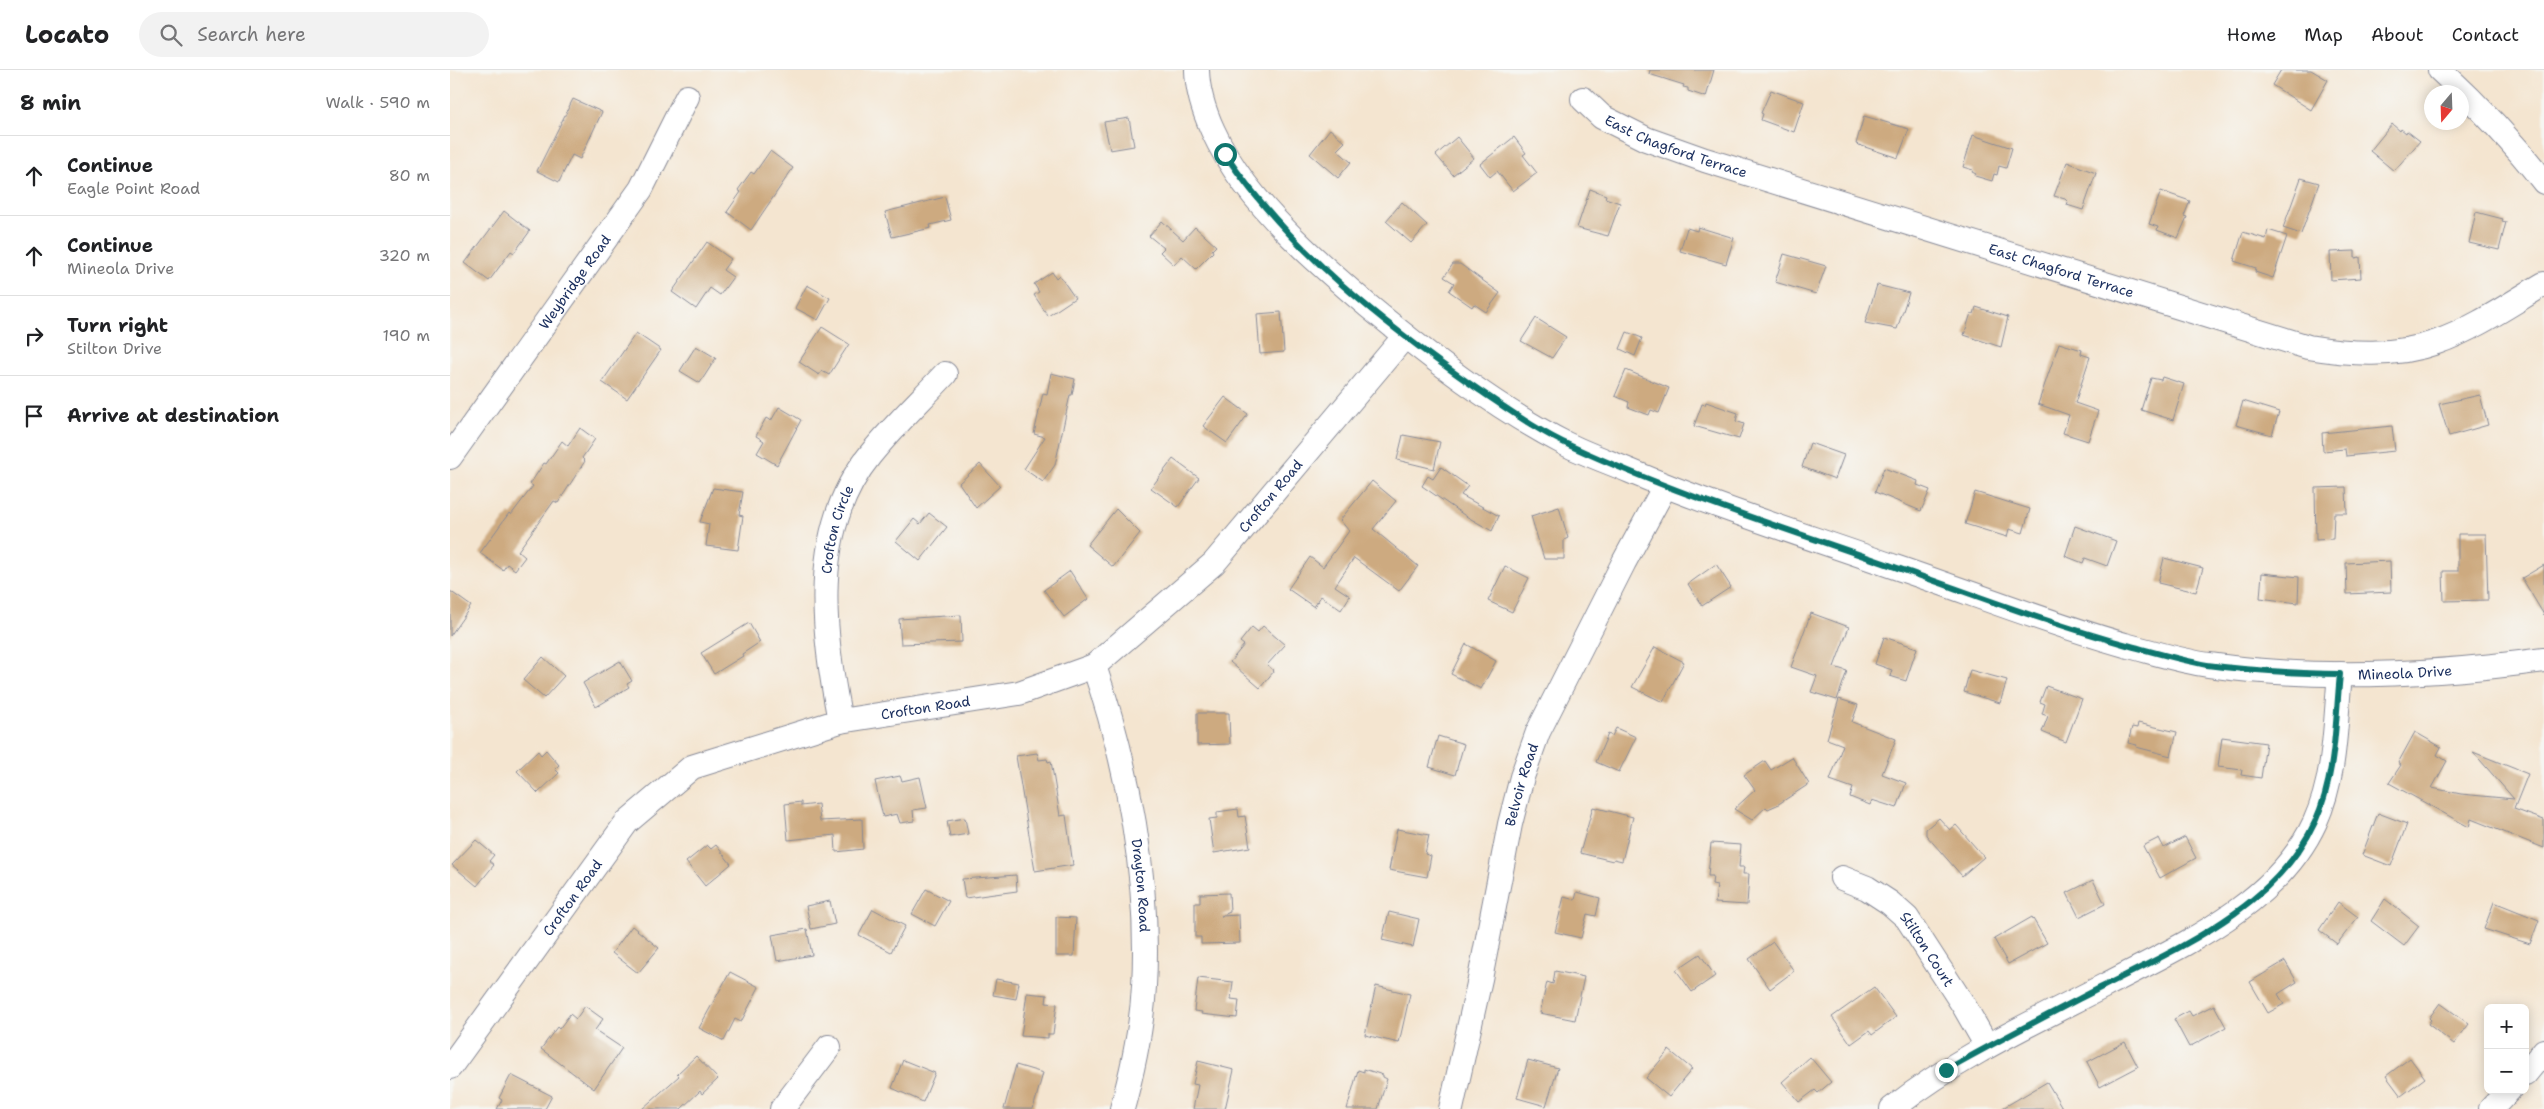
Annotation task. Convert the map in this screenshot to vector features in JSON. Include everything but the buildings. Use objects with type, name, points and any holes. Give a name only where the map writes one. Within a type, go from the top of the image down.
[{"type":"street","name":"Mineola Drive","points":[[1197,70],[1197,82],[1208,119],[1225,154],[1246,186],[1290,234],[1330,273],[1405,336],[1526,422],[1569,445],[1665,486],[2085,634],[2206,665],[2274,672],[2340,674],[2418,673],[2475,669],[2544,660]]},
{"type":"street","points":[[2440,70],[2484,112],[2544,182]]},
{"type":"street","name":"Weybridge Road","points":[[450,458],[641,189],[686,97]]},
{"type":"street","name":"East Chagford Terrace","points":[[1583,99],[1602,117],[1646,139],[1705,160],[2308,347],[2336,352],[2372,353],[2401,350],[2436,342],[2493,315],[2544,284]]},
{"type":"street","name":"Crofton Road","points":[[450,1066],[627,822],[692,767],[840,721],[1019,693],[1094,666],[1214,563],[1405,336]]},
{"type":"street","name":"Crofton Circle","points":[[840,721],[826,628],[824,587],[829,546],[835,518],[848,488],[869,455],[945,374]]},
{"type":"street","name":"Belvoir Road","points":[[1451,1109],[1480,979],[1510,824],[1522,777],[1538,732],[1624,562],[1665,486]]},
{"type":"street","name":"Drayton Road","points":[[1094,666],[1110,714],[1125,783],[1136,842],[1145,938],[1144,987],[1139,1037],[1122,1109]]},
{"type":"street","points":[[1892,1109],[1946,1070],[1987,1046],[2170,952],[2215,926],[2257,895],[2278,875],[2298,850],[2314,824],[2324,800],[2331,770],[2340,674]]},
{"type":"street","name":"Stilton Court","points":[[1842,878],[1867,888],[1890,903],[1907,918],[1964,1006],[1987,1046]]},
{"type":"street","points":[[782,1109],[829,1047]]},
{"type":"street","points":[[2529,1069],[2544,1051]]},
{"type":"street","points":[[2491,1109],[2505,1094]]},
{"type":"route","points":[[1225,154],[1246,186],[1290,234],[1337,279],[1405,336],[1462,378],[1526,422],[1569,445],[1665,486],[1736,513],[1894,566],[2076,631],[2173,658],[2206,665],[2274,672],[2340,674],[2331,770],[2324,800],[2314,824],[2298,850],[2278,875],[2257,895],[2215,926],[2170,952],[1987,1046],[1946,1070]]}]
